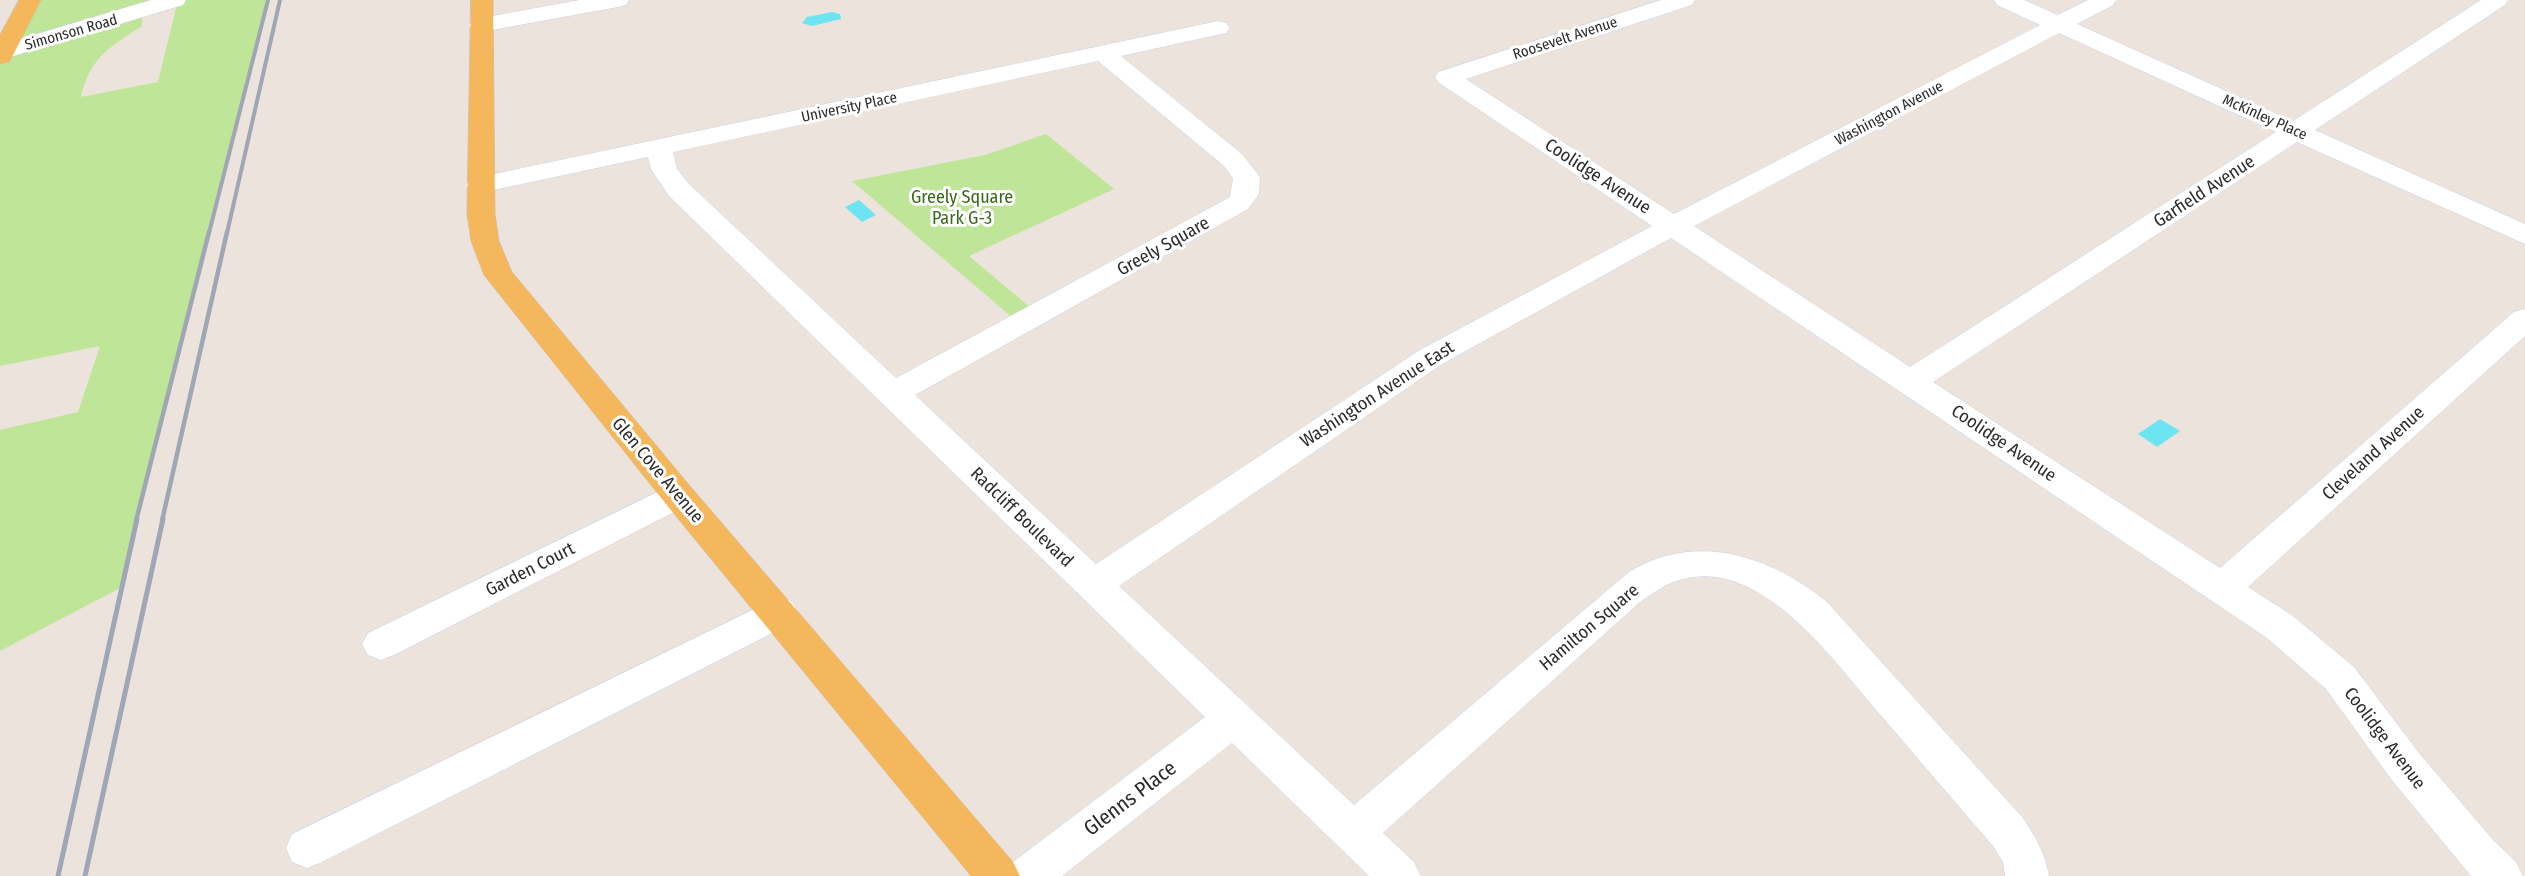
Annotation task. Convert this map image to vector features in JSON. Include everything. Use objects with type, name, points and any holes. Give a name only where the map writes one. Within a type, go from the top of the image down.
[{"type":"main road","points":[[1,54],[30,0]]},
{"type":"main road","name":"Glen Cove Avenue","points":[[482,12],[480,185],[484,241],[499,274],[678,495],[779,612],[998,876]]},
{"type":"street","name":"Simonson Road","points":[[1,54],[175,0]]},
{"type":"street","points":[[482,12],[618,0]]},
{"type":"street","name":"Roosevelt Avenue","points":[[1447,77],[1684,0]]},
{"type":"street","name":"McKinley Place","points":[[2006,0],[2525,235]]},
{"type":"street","name":"Washington Avenue","points":[[1673,226],[2105,0]]},
{"type":"street","name":"Garfield Avenue","points":[[1911,381],[2496,0]]},
{"type":"street","name":"University Place","points":[[480,185],[1218,28]]},
{"type":"street","name":"Greely Square","points":[[893,393],[1214,219],[1241,203],[1247,195],[1247,177],[1233,160],[1103,53]]},
{"type":"street","name":"Coolidge Avenue","points":[[1447,77],[1911,381],[2280,627],[2340,678],[2405,766],[2478,854],[2501,876]]},
{"type":"street","name":"Radcliff Boulevard","points":[[659,148],[664,169],[679,190],[1399,876]]},
{"type":"street","name":"Washington Avenue East","points":[[1093,585],[1431,357],[1673,226]]},
{"type":"street","name":"Cleveland Avenue","points":[[2222,588],[2525,319]]},
{"type":"street","name":"Garden Court","points":[[381,644],[678,495]]},
{"type":"street","name":"Hamilton Square","points":[[1354,832],[1627,592],[1649,577],[1670,568],[1713,565],[1757,575],[1793,595],[1814,613],[2008,832],[2024,857],[2027,876]]},
{"type":"street","points":[[307,848],[779,612]]},
{"type":"street","name":"Glenns Place","points":[[1028,876],[1233,719]]},
{"type":"green space","points":[[31,0],[169,0],[142,9],[142,26],[111,47],[96,62],[85,83],[81,97],[158,82],[178,0],[268,0],[142,494],[122,587],[0,651],[0,430],[78,412],[100,346],[0,366],[0,63]]},
{"type":"green space","name":"Greely Square Park G-3","points":[[1046,134],[1114,189],[969,256],[1038,314],[1020,324],[852,181],[985,155]]},
{"type":"water","points":[[832,12],[840,14],[841,19],[812,26],[802,23],[807,17]]},
{"type":"water","points":[[859,200],[876,215],[862,222],[845,207]]},
{"type":"water","points":[[2160,419],[2180,431],[2157,447],[2138,434]]},
{"type":"railway","points":[[209,233],[268,0]]},
{"type":"railway","points":[[227,233],[280,0]]},
{"type":"railway","points":[[136,521],[209,232]]},
{"type":"railway","points":[[162,521],[227,232]]},
{"type":"railway","points":[[58,876],[137,519]]},
{"type":"railway","points":[[85,876],[163,519]]}]
